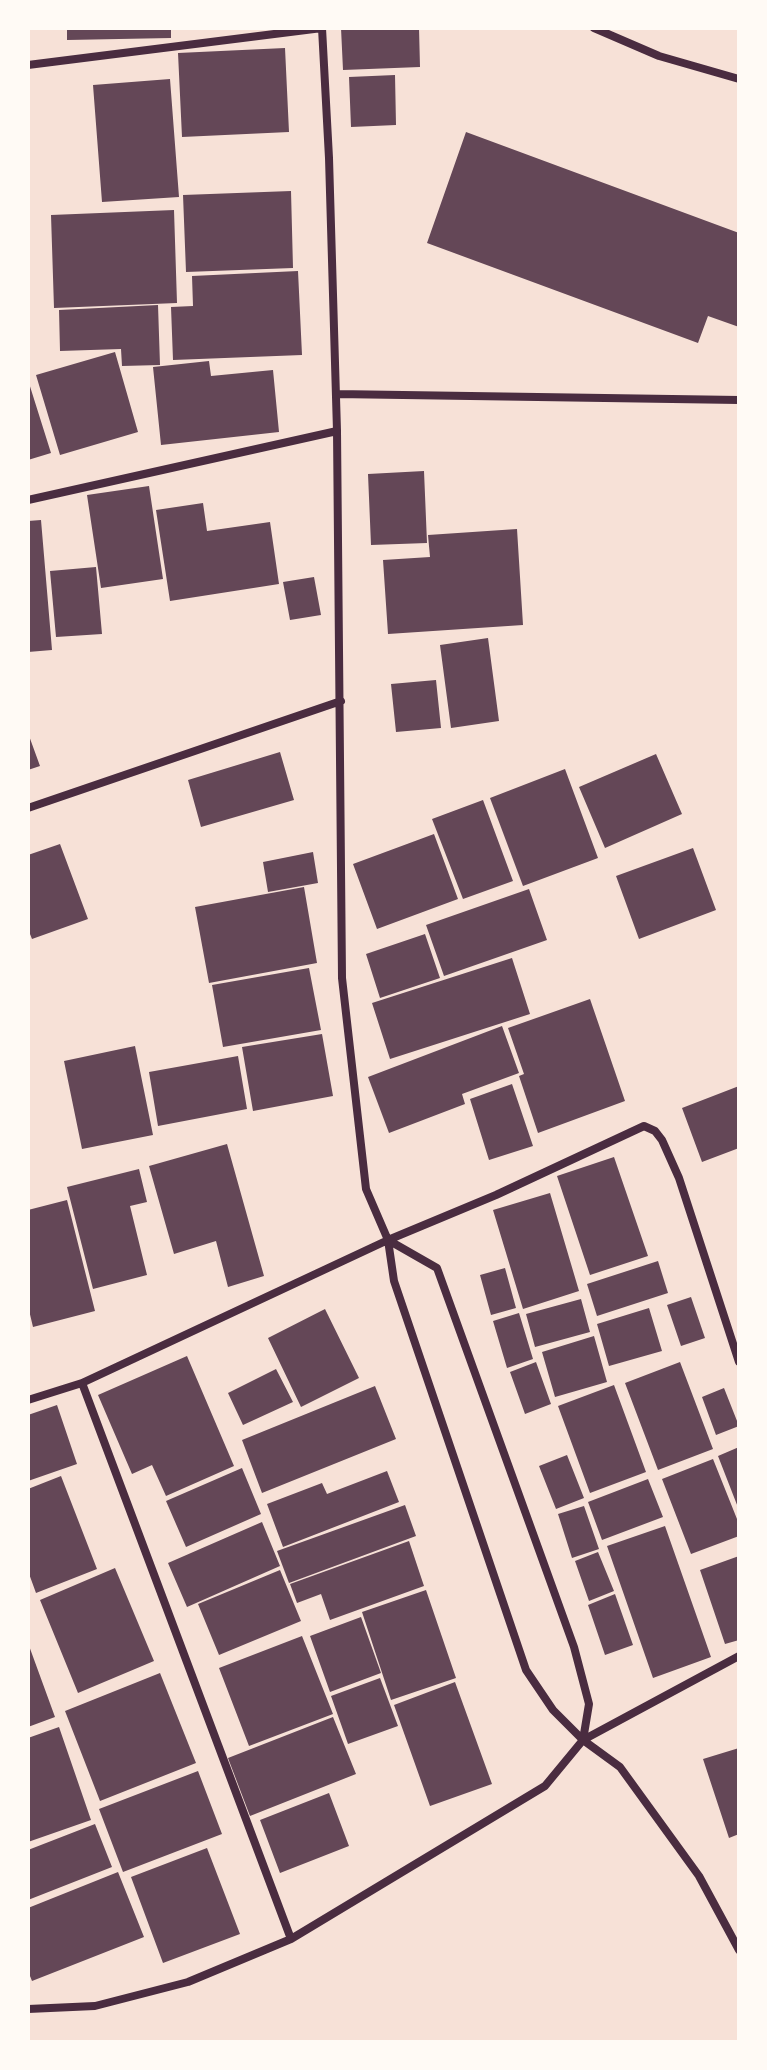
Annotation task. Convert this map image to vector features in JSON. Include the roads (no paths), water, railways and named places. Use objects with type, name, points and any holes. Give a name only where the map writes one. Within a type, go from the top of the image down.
[{"type":"street","points":[[28,65],[322,28],[337,431],[342,978],[366,1189],[388,1240],[394,1281],[526,1670],[553,1710],[583,1740],[620,1767],[699,1876],[739,1950]]},
{"type":"street","points":[[594,28],[659,56],[739,79]]},
{"type":"street","points":[[336,394],[739,400]]},
{"type":"street","points":[[28,500],[337,431]]},
{"type":"street","points":[[28,808],[341,701]]},
{"type":"street","points":[[28,1400],[82,1383],[388,1240],[496,1195],[644,1126],[655,1131],[662,1140],[679,1178],[739,1362]]},
{"type":"street","points":[[388,1240],[437,1268],[574,1647],[589,1704],[583,1740]]},
{"type":"street","points":[[82,1383],[291,1939]]},
{"type":"street","points":[[28,2008],[95,2006],[188,1982],[291,1939],[545,1786],[583,1740],[739,1656]]}]
